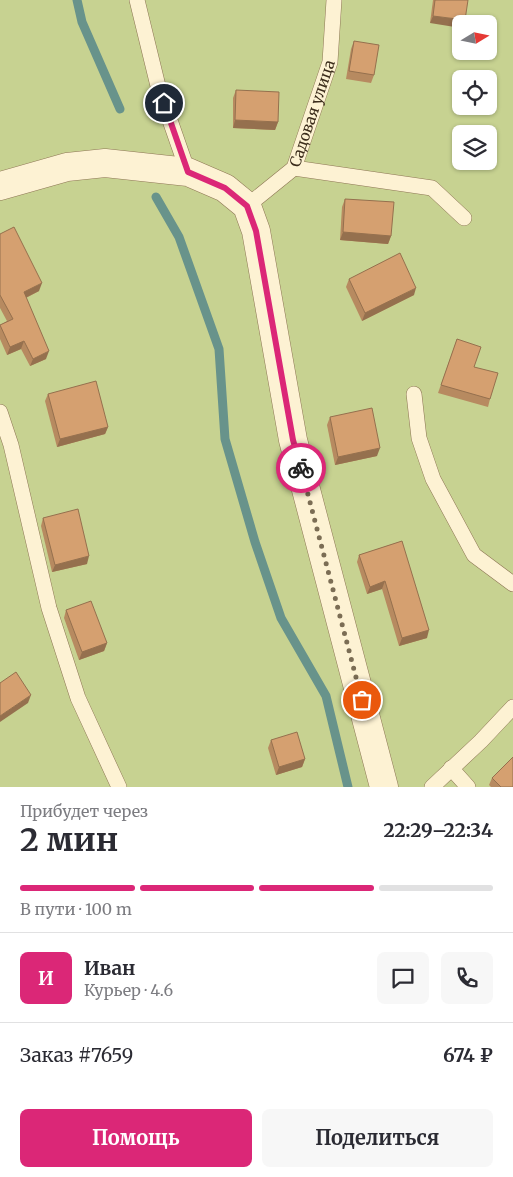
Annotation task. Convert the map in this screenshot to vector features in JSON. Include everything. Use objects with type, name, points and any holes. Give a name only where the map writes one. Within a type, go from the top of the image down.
[{"type":"street","points":[[0,186],[67,167],[106,163],[188,172],[225,188],[247,206],[256,231],[293,440],[384,787]]},
{"type":"lane","points":[[137,0],[158,86],[188,172]]},
{"type":"lane","name":"Садовая улица","points":[[247,206],[294,168],[330,62],[334,0]]},
{"type":"lane","points":[[294,168],[432,188],[464,218]]},
{"type":"lane","points":[[414,394],[419,438],[433,479],[474,555],[513,584]]},
{"type":"lane","points":[[0,412],[11,445],[49,608],[78,698],[120,787]]},
{"type":"lane","points":[[432,787],[481,741],[513,707]]},
{"type":"lane","points":[[451,768],[468,787]]},
{"type":"green space","points":[[0,0],[513,0],[513,787],[0,787]]},
{"type":"building","points":[[435,0],[468,0],[466,15],[452,15],[452,18],[433,16]]},
{"type":"building","points":[[354,41],[379,45],[374,75],[349,71]]},
{"type":"building","points":[[236,90],[279,92],[278,122],[235,120]]},
{"type":"building","points":[[345,199],[394,202],[391,236],[343,232]]},
{"type":"building","points":[[14,227],[42,283],[24,292],[49,351],[33,359],[24,341],[10,347],[0,325],[13,319],[0,295],[0,234]]},
{"type":"building","points":[[400,253],[416,288],[365,313],[349,279]]},
{"type":"building","points":[[457,339],[481,347],[474,367],[498,373],[490,399],[441,385]]},
{"type":"building","points":[[96,381],[108,427],[60,439],[48,394]]},
{"type":"building","points":[[372,408],[380,448],[338,457],[330,417]]},
{"type":"building","points":[[78,509],[89,556],[55,565],[43,518]]},
{"type":"building","points":[[402,541],[429,630],[402,638],[385,581],[370,587],[359,555]]},
{"type":"building","points":[[91,601],[107,643],[82,652],[66,610]]},
{"type":"building","points":[[16,672],[31,695],[0,716],[0,683]]},
{"type":"building","points":[[297,732],[305,759],[279,767],[271,740]]},
{"type":"building","points":[[513,757],[513,787],[501,787],[492,778]]},
{"type":"waterway","points":[[77,0],[82,22],[120,109]]},
{"type":"waterway","points":[[156,197],[179,237],[219,349],[225,439],[255,542],[281,618],[326,696],[348,787]]},
{"type":"way so far","points":[[301,468],[362,700]]},
{"type":"route","points":[[164,103],[188,172],[225,188],[247,206],[256,231],[293,440],[301,468]]}]
